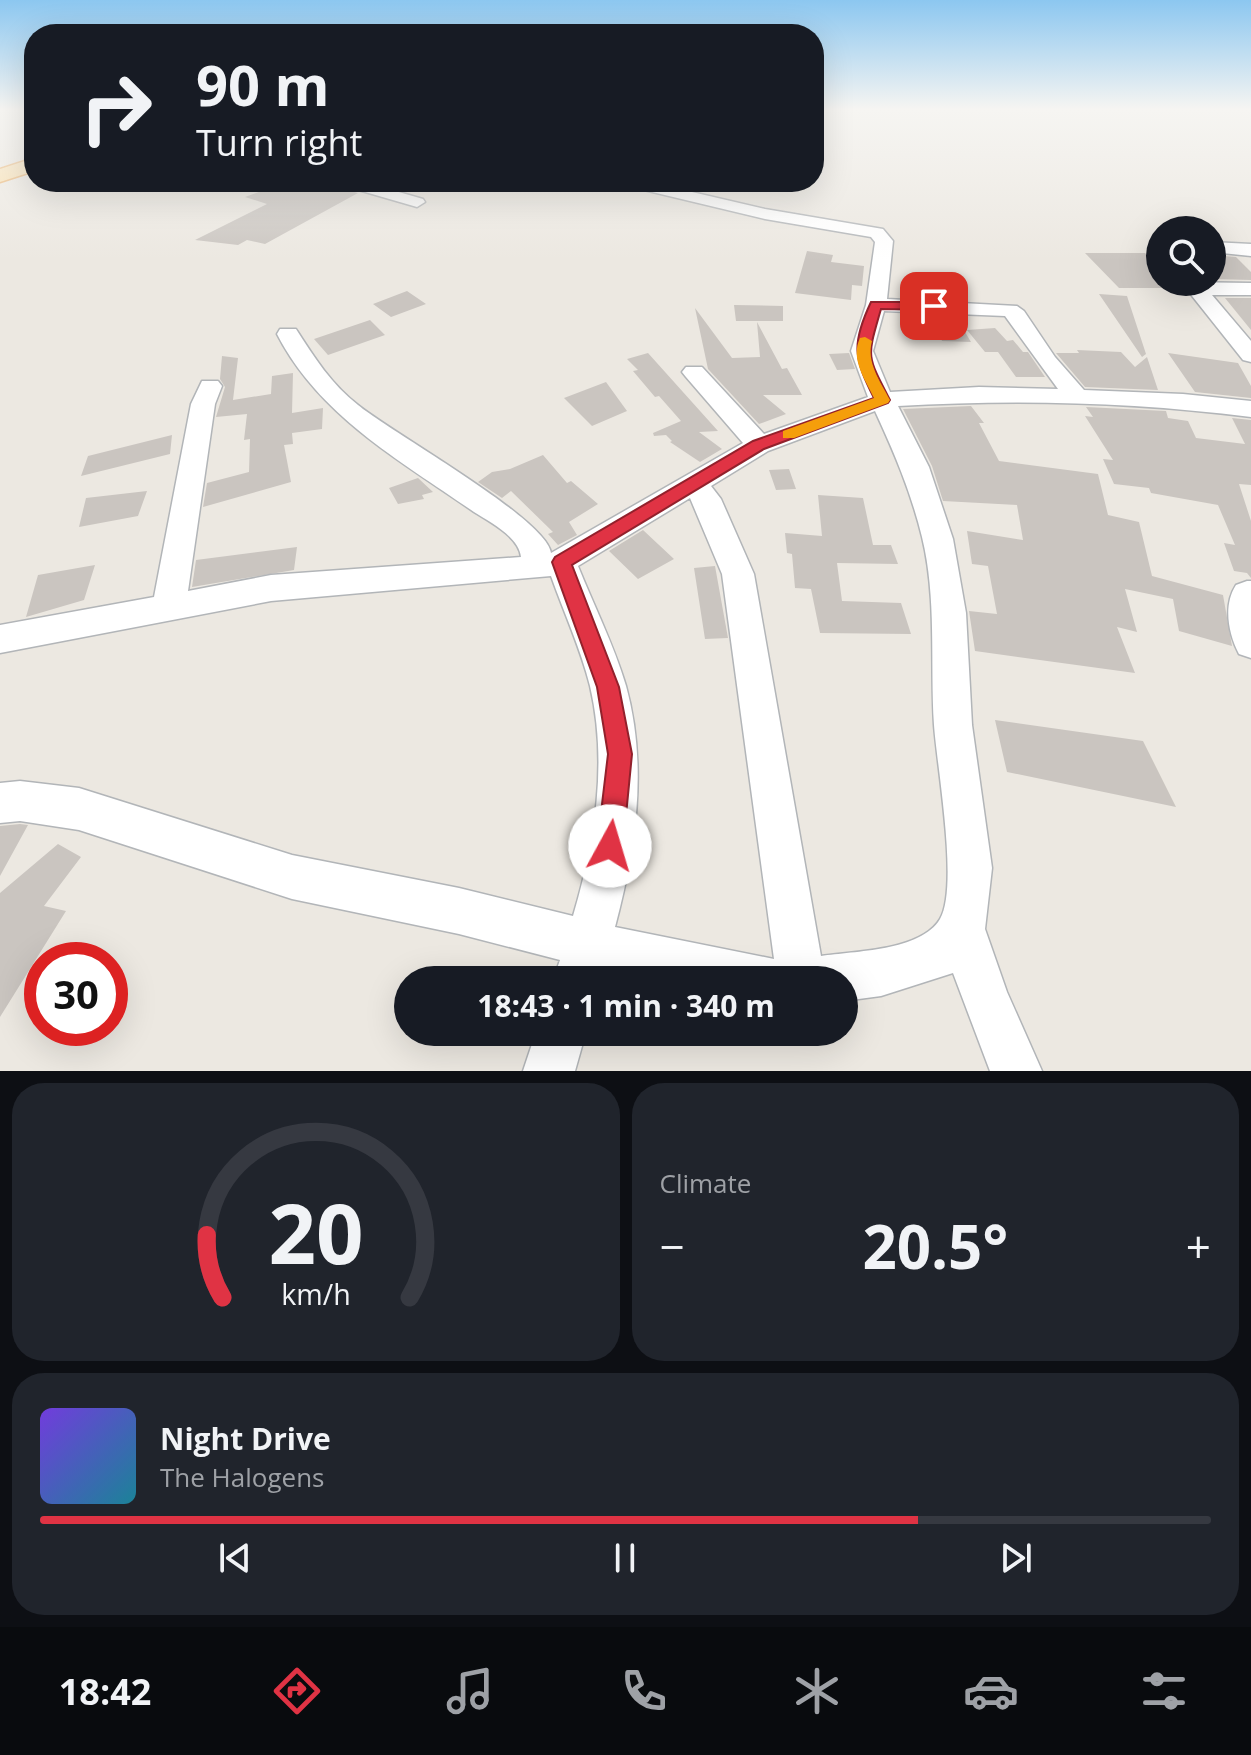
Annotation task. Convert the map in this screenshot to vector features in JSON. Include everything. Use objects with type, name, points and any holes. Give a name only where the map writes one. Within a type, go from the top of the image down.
[{"type":"main road","points":[[0,176],[24,168]]},
{"type":"street","points":[[382,192],[417,202]]},
{"type":"street","points":[[672,192],[765,214],[877,233],[884,241],[876,305],[862,351],[866,367],[915,467],[938,539],[949,613],[953,725],[970,868],[962,929],[985,998],[1016,1071]]},
{"type":"street","points":[[1226,248],[1251,250]]},
{"type":"street","points":[[1226,288],[1251,289]]},
{"type":"street","points":[[1202,296],[1251,355]]},
{"type":"street","points":[[876,305],[1010,310],[1017,315],[1047,361],[1077,397]]},
{"type":"street","points":[[288,334],[303,362],[346,408],[380,435],[512,523],[535,546],[549,565],[608,687],[620,754],[610,846],[582,962]]},
{"type":"street","points":[[694,372],[759,445]]},
{"type":"street","points":[[169,605],[203,404],[210,386]]},
{"type":"street","points":[[0,639],[271,588],[549,565],[759,445],[882,400],[979,394],[1183,401],[1251,409]]},
{"type":"street","points":[[694,484],[707,499],[738,574],[799,966]]},
{"type":"street","points":[[1251,594],[1247,594],[1243,601],[1251,644]]},
{"type":"street","points":[[0,803],[20,801],[79,809],[292,877],[459,911],[582,962],[683,966]]},
{"type":"street","points":[[858,975],[936,957],[962,929]]},
{"type":"street","points":[[549,1071],[557,1046]]},
{"type":"building","points":[[259,192],[358,193],[265,244],[247,240],[238,245],[195,240],[267,204],[245,197]]},
{"type":"building","points":[[807,251],[833,255],[831,262],[864,266],[862,286],[852,285],[851,300],[795,293]]},
{"type":"building","points":[[1085,253],[1146,254],[1146,288],[1119,288]]},
{"type":"building","points":[[1226,256],[1236,257],[1251,272],[1251,280],[1226,279]]},
{"type":"building","points":[[407,291],[426,304],[391,317],[373,304]]},
{"type":"building","points":[[1099,294],[1127,296],[1146,354],[1142,357]]},
{"type":"building","points":[[1225,298],[1251,298],[1251,330]]},
{"type":"building","points":[[734,305],[783,306],[783,321],[736,321]]},
{"type":"building","points":[[695,308],[732,358],[760,357],[757,322],[782,369],[787,368],[802,395],[763,395],[786,414],[759,424],[708,369]]},
{"type":"building","points":[[931,316],[956,317],[971,342],[942,341]]},
{"type":"building","points":[[370,320],[385,335],[328,355],[314,339]]},
{"type":"building","points":[[995,328],[1007,341],[1013,340],[1023,352],[1028,352],[1045,377],[1016,377],[998,352],[985,352],[967,330]]},
{"type":"building","points":[[1077,350],[1121,352],[1135,367],[1147,357],[1158,390],[1085,387],[1056,353],[1079,353]]},
{"type":"building","points":[[648,353],[718,431],[699,432],[722,449],[700,462],[670,442],[666,435],[654,436],[653,433],[681,421],[659,396],[655,397],[627,359]]},
{"type":"building","points":[[849,353],[855,369],[837,370],[829,354]]},
{"type":"building","points":[[1168,353],[1238,363],[1251,386],[1251,398],[1195,392]]},
{"type":"building","points":[[222,356],[238,358],[233,400],[271,394],[272,376],[293,373],[292,413],[323,408],[322,429],[292,433],[293,444],[284,445],[291,482],[203,507],[207,483],[249,472],[250,439],[244,440],[247,414],[216,417],[225,387],[220,379]]},
{"type":"building","points":[[606,382],[627,411],[592,426],[564,398]]},
{"type":"building","points":[[971,406],[984,423],[979,423],[999,461],[1098,474],[1108,515],[1139,522],[1152,576],[1223,595],[1232,646],[1179,631],[1173,599],[1125,589],[1137,632],[1117,627],[1135,673],[975,651],[969,611],[997,614],[988,566],[972,564],[967,531],[1023,540],[1017,505],[943,501],[932,466],[903,409]]},
{"type":"building","points":[[1086,407],[1166,411],[1168,418],[1188,421],[1196,438],[1245,444],[1232,418],[1251,420],[1251,485],[1239,484],[1251,521],[1251,578],[1247,573],[1234,571],[1224,543],[1235,545],[1218,505],[1151,493],[1149,488],[1114,484],[1103,459],[1113,460],[1085,416],[1093,417]]},
{"type":"building","points":[[172,435],[170,454],[81,476],[88,456]]},
{"type":"building","points":[[543,455],[567,483],[571,481],[598,504],[569,522],[577,535],[558,545],[548,534],[553,532],[511,491],[502,498],[478,482],[492,472],[510,469]]},
{"type":"building","points":[[789,469],[796,489],[776,490],[769,470]]},
{"type":"building","points":[[418,478],[433,492],[422,495],[424,499],[398,504],[389,488]]},
{"type":"building","points":[[147,491],[138,516],[79,527],[86,498]]},
{"type":"building","points":[[818,495],[863,498],[873,545],[891,545],[898,564],[837,563],[842,601],[901,603],[911,634],[820,633],[811,589],[795,588],[792,554],[787,553],[785,533],[822,536]]},
{"type":"building","points":[[643,530],[674,559],[638,579],[609,551]]},
{"type":"building","points":[[297,547],[294,570],[192,587],[196,560]]},
{"type":"building","points":[[95,565],[84,600],[26,617],[38,575]]},
{"type":"building","points":[[715,566],[728,638],[705,639],[694,568]]},
{"type":"building","points":[[995,720],[1143,741],[1176,807],[1007,772]]},
{"type":"building","points":[[28,825],[0,876],[0,826]]},
{"type":"building","points":[[58,844],[81,857],[44,906],[66,911],[47,942],[24,942],[24,978],[0,1017],[0,893]]},
{"type":"slow traffic","points":[[789,434],[882,400],[866,367],[862,351],[865,341]]},
{"type":"route","points":[[610,846],[620,754],[608,687],[561,562],[759,445],[882,400],[862,351],[876,305],[934,306]]}]
